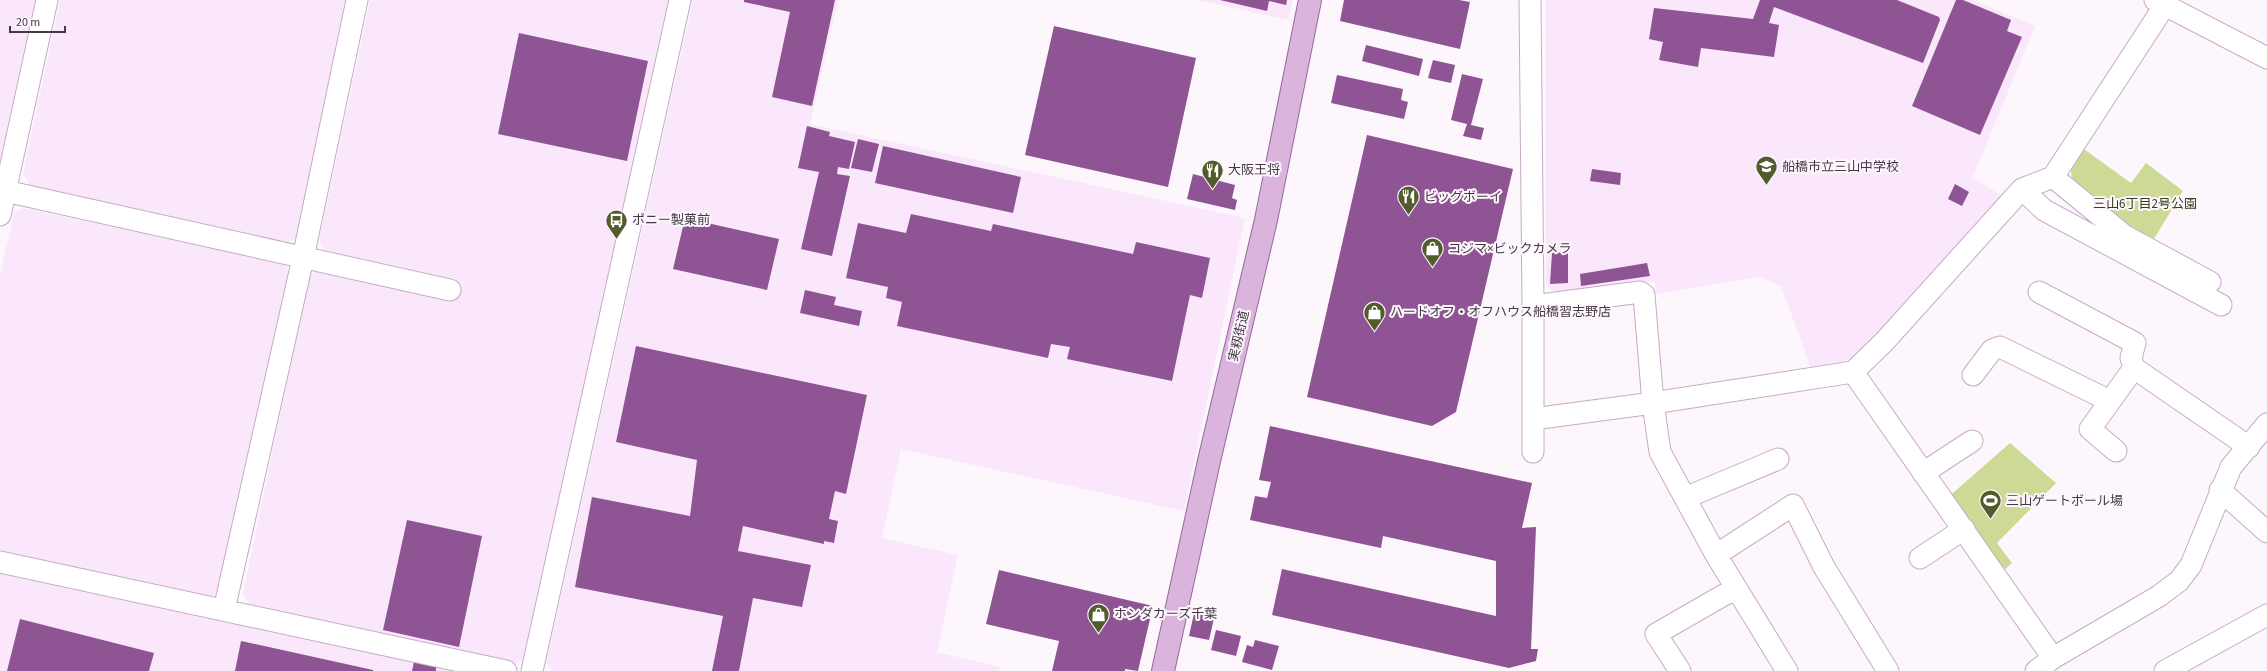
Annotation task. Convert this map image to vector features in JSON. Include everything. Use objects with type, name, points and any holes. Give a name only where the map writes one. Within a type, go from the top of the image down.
[{"type":"main road","name":"実籾街道","points":[[1164,671],[1209,461],[1266,220],[1310,0]]},
{"type":"street","points":[[0,215],[47,0]]},
{"type":"street","points":[[224,610],[303,258],[358,0]]},
{"type":"street","points":[[532,671],[680,0]]},
{"type":"street","points":[[1530,0],[1533,452]]},
{"type":"street","points":[[1533,419],[1653,403],[1853,372],[1884,342],[2022,189],[2053,177],[2160,2],[2267,58]]},
{"type":"street","points":[[2053,177],[2125,236],[2210,282]]},
{"type":"street","points":[[2022,189],[2044,210],[2220,305]]},
{"type":"street","points":[[5,191],[450,290]]},
{"type":"street","points":[[1533,306],[1640,292],[1644,295],[1653,403],[1660,452],[1716,555],[1787,671]]},
{"type":"street","points":[[2039,292],[2135,343],[2131,358],[2134,368],[2249,447]]},
{"type":"street","points":[[1973,375],[1992,350],[2000,347],[2110,401]]},
{"type":"street","points":[[2116,451],[2090,429],[2134,368]]},
{"type":"street","points":[[1853,372],[2053,658]]},
{"type":"street","points":[[2036,671],[2053,658],[2159,596],[2179,581],[2190,565],[2220,490],[2231,467],[2267,424]]},
{"type":"street","points":[[1923,473],[1972,441]]},
{"type":"street","points":[[1685,498],[1778,459]]},
{"type":"street","points":[[2220,490],[2267,532]]},
{"type":"street","points":[[1716,555],[1793,505],[1824,567],[1888,671]]},
{"type":"street","points":[[1920,558],[1964,529]]},
{"type":"street","points":[[0,562],[506,671]]},
{"type":"street","points":[[1680,671],[1656,634],[1736,588]]},
{"type":"street","points":[[2165,671],[2267,615]]},
{"type":"shaded area","points":[[0,0],[37,0],[0,173]]},
{"type":"shaded area","points":[[60,0],[348,0],[298,237],[289,242],[30,186],[23,173]]},
{"type":"shaded area","points":[[370,0],[671,0],[525,660],[511,666],[251,606],[243,594],[309,275],[320,270],[451,299],[456,279],[325,250],[319,241]]},
{"type":"shaded area","points":[[693,0],[838,0],[810,124],[1245,218],[1184,511],[901,449],[882,538],[958,555],[937,652],[1000,667],[999,671],[552,671],[546,663]]},
{"type":"shaded area","points":[[1197,0],[1293,0],[1288,20]]},
{"type":"shaded area","name":"船橋市立三山中学校","points":[[1546,0],[1973,0],[2035,26],[1973,177],[2002,196],[1877,338],[1845,368],[1813,374],[1781,286],[1759,277],[1655,294],[1655,282],[1556,295],[1546,285]]},
{"type":"shaded area","points":[[23,208],[284,264],[290,273],[222,590],[209,598],[0,550],[0,276],[14,213]]},
{"type":"shaded area","points":[[0,573],[464,671],[0,671]]},
{"type":"green space","name":"三山6丁目2号公園","points":[[2081,147],[2131,183],[2146,163],[2183,191],[2154,239],[2132,227],[2072,178],[2070,165]]},
{"type":"green space","name":"三山ゲートボール場","points":[[2010,443],[2056,483],[1997,543],[2012,563],[2001,573],[1946,499]]},
{"type":"building","points":[[744,0],[835,0],[812,106],[772,97],[790,12],[744,2]]},
{"type":"building","points":[[1220,0],[1287,0],[1286,5],[1269,1],[1267,11]]},
{"type":"building","points":[[1344,0],[1459,0],[1470,2],[1460,49],[1340,21]]},
{"type":"building","points":[[1760,0],[1897,0],[1939,17],[1940,20],[1923,63],[1774,7],[1769,23],[1779,25],[1774,57],[1701,48],[1698,67],[1659,60],[1663,42],[1649,39],[1654,8],[1753,19]]},
{"type":"building","points":[[1956,0],[1963,0],[2011,20],[2007,31],[2022,37],[1980,135],[1912,106]]},
{"type":"building","points":[[1054,26],[1196,58],[1168,187],[1025,155]]},
{"type":"building","points":[[519,33],[648,61],[627,161],[498,134]]},
{"type":"building","points":[[1366,45],[1423,59],[1419,76],[1362,61]]},
{"type":"building","points":[[1433,60],[1455,65],[1451,83],[1428,78]]},
{"type":"building","points":[[1462,74],[1483,79],[1471,125],[1484,128],[1481,140],[1463,136],[1467,124],[1451,120]]},
{"type":"building","points":[[1337,75],[1403,89],[1401,100],[1408,102],[1404,119],[1331,103]]},
{"type":"building","points":[[807,126],[830,132],[829,136],[855,142],[849,169],[838,167],[837,174],[850,176],[832,256],[801,249],[819,172],[798,168]]},
{"type":"building","points":[[1367,135],[1513,169],[1456,412],[1432,426],[1307,397]]},
{"type":"building","points":[[858,139],[879,144],[872,172],[851,168]]},
{"type":"building","points":[[883,146],[1021,177],[1013,213],[875,183]]},
{"type":"building","points":[[1592,169],[1621,173],[1620,185],[1590,181]]},
{"type":"building","points":[[1193,174],[1235,185],[1232,198],[1237,200],[1235,210],[1187,199]]},
{"type":"building","points":[[1955,184],[1969,192],[1962,206],[1948,199]]},
{"type":"building","points":[[911,214],[991,231],[993,224],[1133,254],[1136,242],[1210,258],[1202,298],[1190,295],[1172,381],[1067,359],[1070,347],[1051,344],[1048,358],[897,326],[902,302],[886,298],[888,287],[846,278],[858,223],[906,233]]},
{"type":"building","points":[[685,218],[779,239],[767,290],[673,269]]},
{"type":"building","points":[[1568,252],[1568,283],[1550,284],[1552,253]]},
{"type":"building","points":[[1647,263],[1650,276],[1581,286],[1580,274]]},
{"type":"building","points":[[805,290],[836,297],[834,305],[862,311],[859,326],[800,313]]},
{"type":"building","points":[[636,346],[867,395],[846,494],[835,491],[829,519],[838,521],[834,543],[824,541],[824,544],[743,526],[738,551],[811,565],[802,607],[753,598],[739,671],[712,671],[723,616],[575,587],[592,497],[690,516],[697,460],[616,442]]},
{"type":"building","points":[[1270,426],[1532,483],[1522,528],[1536,527],[1531,649],[1538,649],[1536,661],[1509,668],[1272,615],[1282,569],[1496,616],[1496,561],[1383,536],[1381,548],[1250,520],[1255,496],[1267,498],[1271,482],[1259,480]]},
{"type":"building","points":[[407,520],[482,536],[459,647],[383,630]]},
{"type":"building","points":[[999,570],[1153,606],[1138,671],[1125,669],[1125,671],[1052,671],[1059,641],[986,624]]},
{"type":"building","points":[[1195,609],[1215,614],[1209,640],[1189,636]]},
{"type":"building","points":[[20,619],[154,653],[149,671],[7,671]]},
{"type":"building","points":[[1216,630],[1241,636],[1236,656],[1211,650]]},
{"type":"building","points":[[1255,640],[1279,646],[1272,670],[1242,662],[1247,645],[1253,647]]},
{"type":"building","points":[[241,641],[373,670],[373,671],[235,671]]},
{"type":"building","points":[[414,662],[436,667],[436,671],[412,671]]},
{"type":"place","name":"船橋市立三山中学校","points":[[1767,186]]},
{"type":"place","name":"大阪王将","points":[[1213,190]]},
{"type":"place","name":"ビッグボーイ","points":[[1408,216]]},
{"type":"place","name":"ポニー製菓前","points":[[616,240]]},
{"type":"place","name":"コジマ×ビックカメラ","points":[[1433,268]]},
{"type":"place","name":"ハードオフ・オフハウス船橋習志野店","points":[[1375,332]]},
{"type":"place","name":"三山ゲートボール場","points":[[1991,520]]},
{"type":"place","name":"ホンダカーズ千葉","points":[[1098,634]]}]
